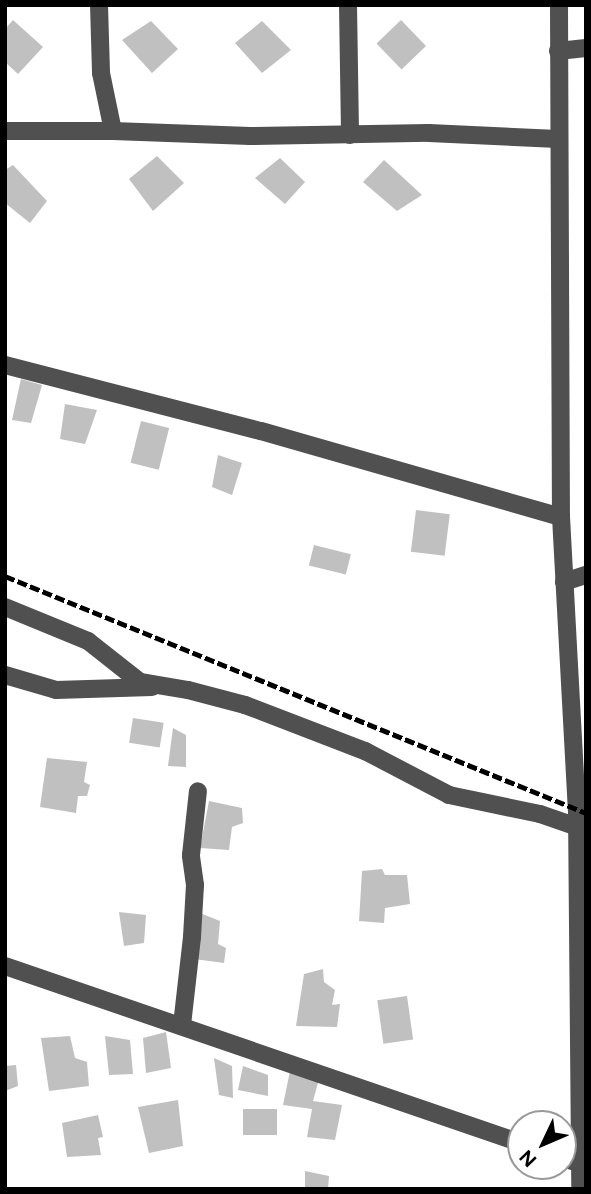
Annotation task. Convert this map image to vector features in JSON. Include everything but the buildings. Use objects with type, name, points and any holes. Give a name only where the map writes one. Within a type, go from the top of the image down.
[{"type":"street","points":[[99,5],[101,73],[113,131]]},
{"type":"street","points":[[348,5],[350,135]]},
{"type":"street","points":[[558,5],[561,517],[579,748],[577,827],[582,1151],[580,1189]]},
{"type":"street","points":[[558,51],[586,48]]},
{"type":"street","points":[[5,131],[113,131],[250,136],[429,133],[558,139]]},
{"type":"street","points":[[5,365],[261,431],[561,517]]},
{"type":"street","points":[[564,582],[586,575]]},
{"type":"street","points":[[5,607],[88,641],[140,682],[156,687]]},
{"type":"street","points":[[5,675],[56,690],[156,687],[188,690],[245,705],[365,751],[449,795],[540,814],[577,827]]},
{"type":"street","points":[[182,1025],[192,937],[195,885],[191,855],[198,791]]},
{"type":"street","points":[[5,966],[507,1138]]},
{"type":"railway","points":[[5,576],[586,813]]}]
